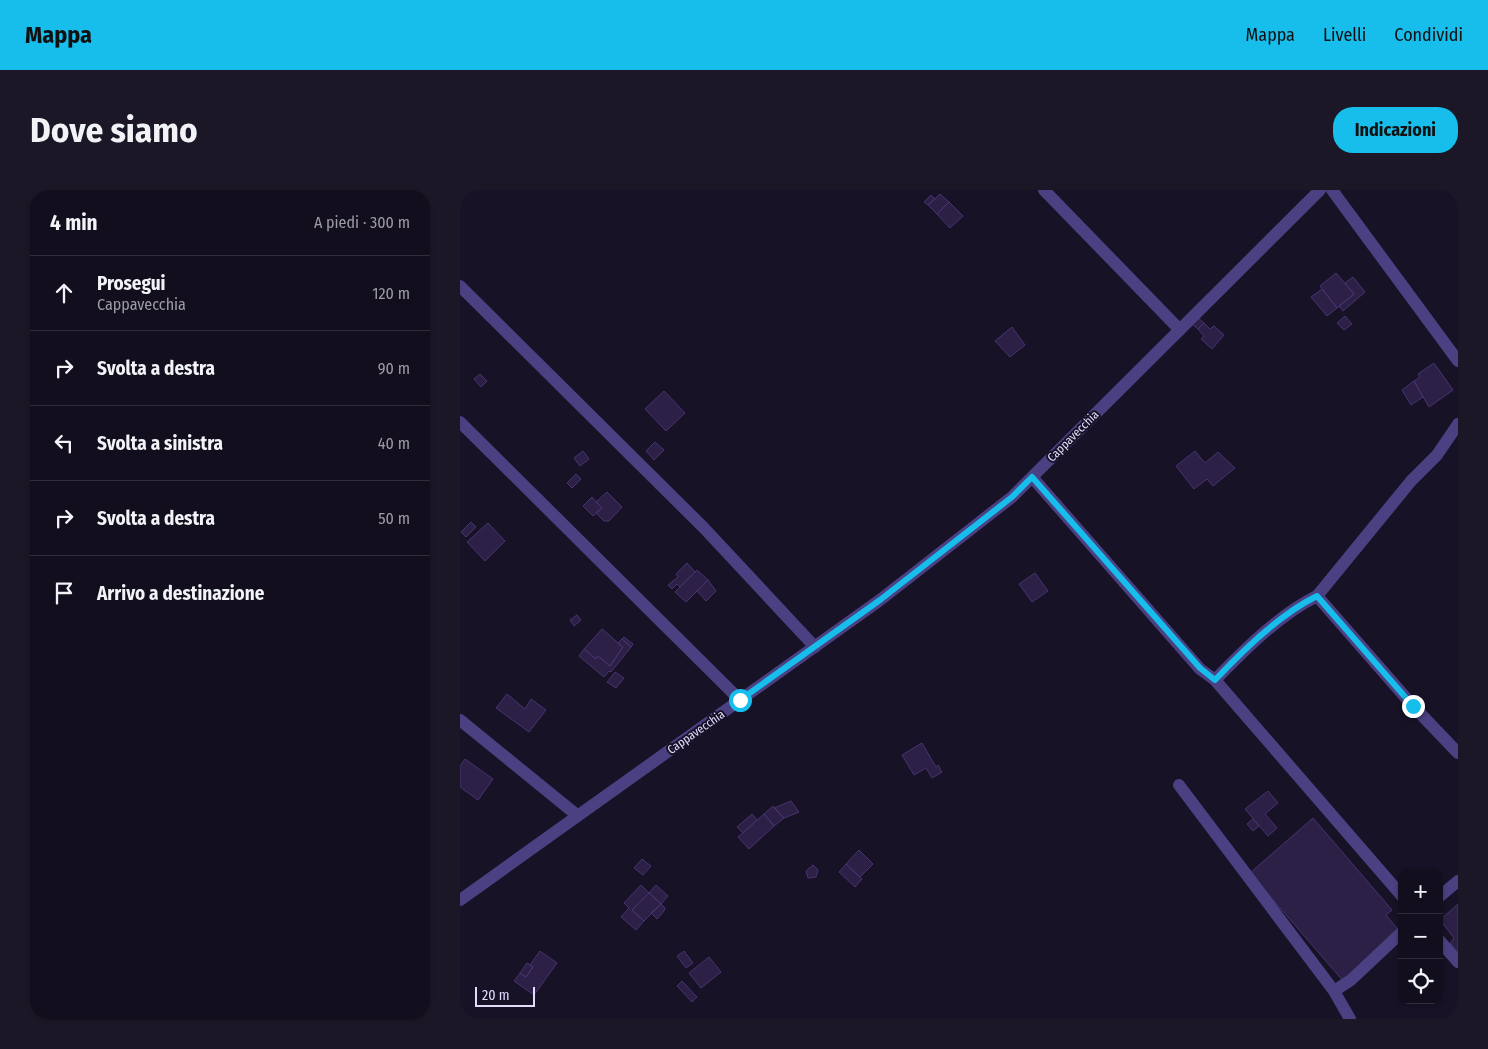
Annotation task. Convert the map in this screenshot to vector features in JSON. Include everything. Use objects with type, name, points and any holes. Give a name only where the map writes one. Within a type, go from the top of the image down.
[{"type":"street","points":[[1044,190],[1180,330]]},
{"type":"street","name":"Cappavecchia","points":[[460,900],[880,600],[1012,497],[1320,190]]},
{"type":"street","points":[[1332,190],[1458,360]]},
{"type":"street","points":[[460,286],[704,528],[815,647]]},
{"type":"street","points":[[460,422],[740,700]]},
{"type":"street","points":[[1215,680],[1242,652],[1303,603],[1317,596],[1411,481],[1437,455],[1458,424]]},
{"type":"street","points":[[1032,477],[1200,668],[1215,680],[1398,891]]},
{"type":"street","points":[[1317,596],[1413,706],[1458,753]]},
{"type":"street","points":[[460,720],[578,816]]},
{"type":"street","points":[[1179,785],[1334,991],[1350,1019]]},
{"type":"street","points":[[1443,893],[1458,880]]},
{"type":"street","points":[[1334,991],[1351,980],[1398,936]]},
{"type":"street","points":[[1443,945],[1458,962]]},
{"type":"building","points":[[940,194],[949,202],[937,214],[928,205]]},
{"type":"building","points":[[931,195],[935,199],[928,205],[924,202]]},
{"type":"building","points":[[949,202],[963,216],[950,228],[937,214]]},
{"type":"building","points":[[1336,273],[1354,294],[1337,308],[1320,286]]},
{"type":"building","points":[[1353,277],[1365,292],[1343,311],[1339,306],[1354,294],[1345,283]]},
{"type":"building","points":[[1322,289],[1337,308],[1327,316],[1311,297]]},
{"type":"building","points":[[1345,316],[1352,324],[1344,330],[1337,323]]},
{"type":"building","points":[[1197,317],[1204,323],[1198,329],[1191,323]]},
{"type":"building","points":[[1204,323],[1210,329],[1214,326],[1224,335],[1212,349],[1201,339],[1204,336],[1198,329]]},
{"type":"building","points":[[1012,327],[1025,345],[1010,357],[995,341]]},
{"type":"building","points":[[1434,363],[1453,390],[1429,407],[1414,381],[1420,377],[1418,374]]},
{"type":"building","points":[[480,374],[487,381],[481,387],[474,379]]},
{"type":"building","points":[[1414,381],[1423,397],[1411,405],[1402,390]]},
{"type":"building","points":[[664,391],[685,413],[666,431],[645,409]]},
{"type":"building","points":[[655,442],[664,450],[654,460],[646,451]]},
{"type":"building","points":[[583,451],[589,459],[580,466],[574,458]]},
{"type":"building","points":[[1195,451],[1205,463],[1218,452],[1235,468],[1213,486],[1207,479],[1194,489],[1176,466]]},
{"type":"building","points":[[576,474],[581,479],[572,488],[567,483]]},
{"type":"building","points":[[607,492],[622,507],[609,521],[604,521],[596,513],[602,508],[596,502]]},
{"type":"building","points":[[592,497],[602,508],[593,516],[583,506]]},
{"type":"building","points":[[471,522],[476,527],[466,537],[461,532]]},
{"type":"building","points":[[488,523],[505,541],[485,561],[467,542]]},
{"type":"building","points":[[687,563],[695,572],[680,587],[677,584],[672,589],[668,585],[678,577],[676,574]]},
{"type":"building","points":[[697,570],[708,580],[686,602],[675,592]]},
{"type":"building","points":[[1035,573],[1048,591],[1032,602],[1019,584]]},
{"type":"building","points":[[708,580],[716,591],[706,601],[697,591]]},
{"type":"building","points":[[577,615],[581,620],[574,626],[570,620]]},
{"type":"building","points":[[602,629],[623,647],[610,666],[598,656],[596,659],[584,649]]},
{"type":"building","points":[[624,637],[633,644],[631,647],[622,639]]},
{"type":"building","points":[[622,639],[631,647],[611,672],[609,671],[604,677],[579,656],[584,649],[596,659],[598,656],[610,666],[623,647],[618,643]]},
{"type":"building","points":[[615,672],[624,678],[616,688],[607,682]]},
{"type":"building","points":[[507,694],[525,709],[531,699],[546,710],[529,732],[496,708]]},
{"type":"building","points":[[922,743],[936,767],[938,765],[942,772],[932,778],[926,768],[914,775],[902,755]]},
{"type":"building","points":[[465,759],[493,779],[478,800],[460,787],[460,766]]},
{"type":"building","points":[[1268,791],[1278,803],[1265,814],[1277,828],[1268,836],[1245,809]]},
{"type":"building","points":[[791,801],[799,812],[784,818],[774,808]]},
{"type":"building","points":[[773,806],[784,818],[774,826],[764,814]]},
{"type":"building","points":[[752,814],[757,820],[743,833],[737,827]]},
{"type":"building","points":[[764,814],[774,826],[749,849],[738,837]]},
{"type":"building","points":[[1313,818],[1392,910],[1386,915],[1398,929],[1398,936],[1344,982],[1250,873]]},
{"type":"building","points":[[1253,819],[1259,826],[1253,831],[1247,824]]},
{"type":"building","points":[[859,850],[873,864],[860,877],[846,864]]},
{"type":"building","points":[[642,859],[651,866],[643,875],[634,868]]},
{"type":"building","points":[[846,864],[862,879],[855,887],[839,872]]},
{"type":"building","points":[[813,865],[818,870],[816,877],[808,878],[806,871]]},
{"type":"building","points":[[641,885],[649,893],[632,910],[644,921],[636,930],[621,917],[629,908],[624,903]]},
{"type":"building","points":[[656,885],[668,896],[661,904],[649,893]]},
{"type":"building","points":[[649,893],[661,904],[644,921],[632,910]]},
{"type":"building","points":[[661,904],[665,908],[657,919],[651,913]]},
{"type":"building","points":[[1458,904],[1458,952],[1450,943],[1454,938],[1443,924],[1443,917]]},
{"type":"building","points":[[540,951],[557,963],[534,995],[514,981],[520,973],[526,977],[533,967],[530,965]]},
{"type":"building","points":[[684,951],[693,963],[686,968],[677,956]]},
{"type":"building","points":[[709,957],[721,972],[701,988],[689,973]]},
{"type":"building","points":[[527,963],[533,967],[526,977],[520,973]]},
{"type":"building","points":[[682,981],[697,997],[692,1002],[677,986]]},
{"type":"route","points":[[740,700],[880,600],[1012,497],[1032,477],[1200,668],[1215,680],[1242,652],[1303,603],[1317,596],[1413,706]]}]
